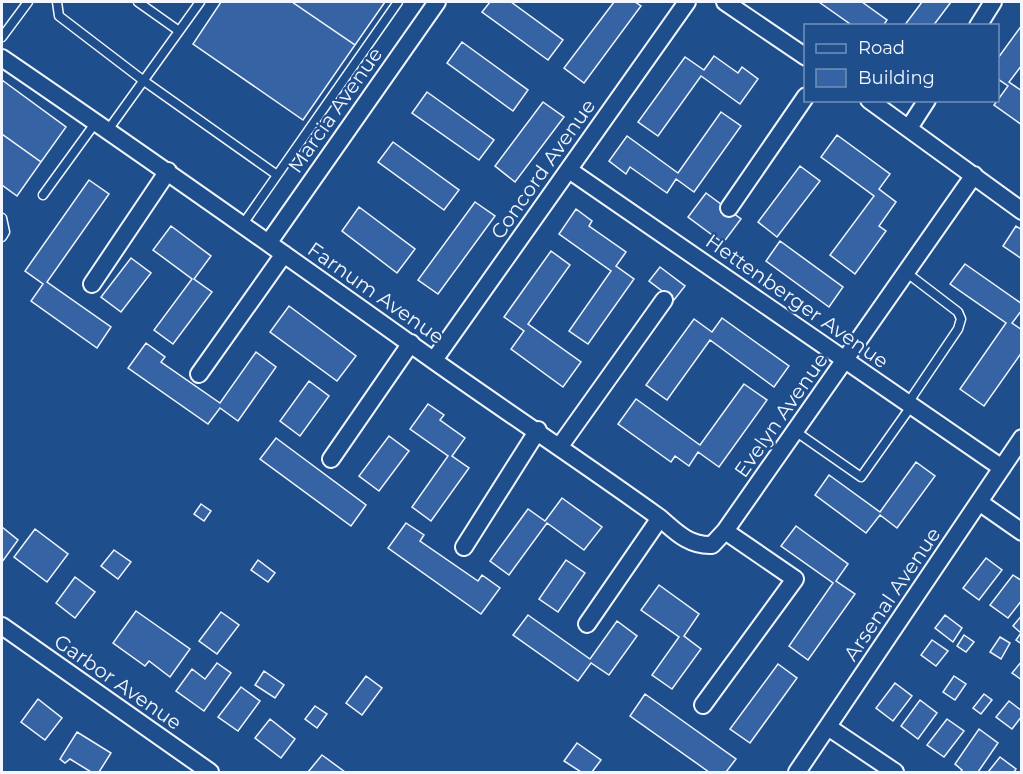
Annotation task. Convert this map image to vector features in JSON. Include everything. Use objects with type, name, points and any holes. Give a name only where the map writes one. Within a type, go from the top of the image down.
[{"type":"street","name":"Marcia Avenue","points":[[268,242],[437,2]]},
{"type":"street","name":"Concord Avenue","points":[[434,360],[687,2]]},
{"type":"street","points":[[725,2],[804,56]]},
{"type":"street","points":[[979,24],[993,2]]},
{"type":"street","name":"Farnum Avenue","points":[[2,58],[168,171],[411,344],[538,430],[660,518],[688,541],[712,545],[725,531]]},
{"type":"street","points":[[729,208],[804,99]]},
{"type":"street","points":[[871,102],[1022,211]]},
{"type":"street","points":[[909,128],[926,102]]},
{"type":"street","name":"Hettenberger Avenue","points":[[569,170],[1002,468]]},
{"type":"street","points":[[92,284],[168,171]]},
{"type":"street","name":"Evelyn Avenue","points":[[725,531],[974,175]]},
{"type":"street","points":[[199,374],[284,254]]},
{"type":"street","points":[[560,446],[664,300]]},
{"type":"street","points":[[331,459],[411,344]]},
{"type":"street","points":[[464,547],[538,430]]},
{"type":"street","name":"Arsenal Avenue","points":[[797,772],[1022,438]]},
{"type":"street","points":[[979,502],[1022,532]]},
{"type":"street","points":[[587,624],[660,518]]},
{"type":"street","points":[[703,705],[795,579],[725,531]]},
{"type":"street","name":"Garbor Avenue","points":[[2,626],[210,772]]},
{"type":"street","points":[[828,727],[895,772]]},
{"type":"lane","points":[[57,2],[59,16],[144,81],[277,175]]},
{"type":"lane","points":[[138,2],[179,31]]},
{"type":"lane","points":[[43,195],[144,81],[200,2]]},
{"type":"lane","points":[[243,224],[398,2]]},
{"type":"lane","points":[[2,37],[23,3]]},
{"type":"lane","points":[[2,218],[5,232],[2,237]]},
{"type":"lane","points":[[795,431],[861,477],[958,329],[961,319],[958,312],[907,273]]},
{"type":"building","points":[[221,2],[292,2],[355,45],[303,120],[193,44]]},
{"type":"building","points":[[292,2],[385,2],[355,45]]},
{"type":"building","points":[[490,2],[511,2],[563,40],[548,60],[482,12]]},
{"type":"building","points":[[614,2],[635,2],[641,6],[584,83],[564,68]]},
{"type":"building","points":[[819,2],[862,2],[887,20],[884,24],[850,24]]},
{"type":"building","points":[[922,2],[951,2],[934,24],[906,24]]},
{"type":"building","points":[[1022,25],[1022,65],[1009,82],[1022,91],[1022,125],[994,105],[999,102],[999,98],[1008,86],[999,80],[999,57]]},
{"type":"building","points":[[462,42],[528,90],[513,111],[447,63]]},
{"type":"building","points":[[714,56],[738,73],[742,67],[758,79],[740,104],[701,76],[658,136],[638,122],[685,57],[704,70]]},
{"type":"building","points":[[2,80],[66,127],[41,162],[2,134]]},
{"type":"building","points":[[427,92],[494,140],[479,160],[412,113]]},
{"type":"building","points":[[543,102],[564,117],[515,182],[495,166]]},
{"type":"building","points":[[721,112],[741,126],[694,192],[676,179],[667,193],[630,167],[626,174],[609,161],[627,136],[678,173]]},
{"type":"building","points":[[2,134],[41,162],[17,196],[2,185]]},
{"type":"building","points":[[837,135],[890,174],[879,189],[896,202],[879,226],[886,231],[855,274],[830,255],[874,196],[821,157]]},
{"type":"building","points":[[393,142],[459,190],[444,210],[378,162]]},
{"type":"building","points":[[800,166],[820,181],[777,237],[758,222]]},
{"type":"building","points":[[89,180],[109,194],[47,282],[111,327],[97,348],[31,301],[43,284],[25,271]]},
{"type":"building","points":[[706,193],[741,219],[723,243],[688,217]]},
{"type":"building","points":[[475,202],[495,216],[438,294],[418,280]]},
{"type":"building","points":[[359,207],[415,249],[397,273],[342,231]]},
{"type":"building","points":[[576,209],[592,221],[589,226],[626,252],[616,266],[634,279],[588,344],[569,331],[611,271],[559,234]]},
{"type":"building","points":[[171,226],[211,256],[194,279],[212,292],[173,344],[154,330],[192,279],[153,250]]},
{"type":"building","points":[[1016,226],[1022,230],[1022,259],[1003,246]]},
{"type":"building","points":[[780,241],[843,287],[829,307],[766,261]]},
{"type":"building","points":[[551,251],[570,265],[528,324],[581,362],[563,387],[511,349],[524,331],[504,317]]},
{"type":"building","points":[[131,258],[151,273],[121,312],[101,297]]},
{"type":"building","points":[[965,264],[1022,304],[1022,310],[1012,323],[1022,330],[1022,352],[984,406],[960,389],[1006,323],[950,284]]},
{"type":"building","points":[[660,267],[685,286],[674,300],[649,281]]},
{"type":"building","points":[[289,306],[356,356],[337,381],[270,332]]},
{"type":"building","points":[[722,318],[789,366],[774,387],[710,340],[667,400],[646,385],[694,319],[712,332]]},
{"type":"building","points":[[146,343],[165,357],[161,362],[220,403],[256,352],[276,367],[238,421],[220,408],[208,424],[128,368]]},
{"type":"building","points":[[309,381],[329,396],[300,436],[280,421]]},
{"type":"building","points":[[744,384],[767,400],[719,467],[698,452],[689,466],[675,456],[671,462],[618,424],[636,399],[700,445]]},
{"type":"building","points":[[428,404],[444,415],[440,420],[465,438],[452,456],[469,468],[431,521],[412,507],[448,456],[410,429]]},
{"type":"building","points":[[389,436],[409,451],[379,491],[359,476]]},
{"type":"building","points":[[276,438],[366,505],[351,526],[260,459]]},
{"type":"building","points":[[916,462],[935,476],[897,528],[880,515],[866,533],[815,495],[829,475],[880,512]]},
{"type":"building","points":[[562,498],[602,527],[584,550],[547,523],[509,575],[490,561],[528,509],[545,521]]},
{"type":"building","points":[[201,504],[211,511],[204,521],[194,514]]},
{"type":"building","points":[[406,523],[424,535],[420,541],[478,581],[482,575],[500,588],[481,614],[388,548]]},
{"type":"building","points":[[796,526],[848,564],[836,581],[855,594],[808,660],[789,646],[833,583],[781,546]]},
{"type":"building","points":[[2,527],[18,540],[2,562]]},
{"type":"building","points":[[35,529],[68,554],[47,582],[14,557]]},
{"type":"building","points":[[114,550],[131,562],[118,579],[101,566]]},
{"type":"building","points":[[986,558],[1002,570],[979,600],[963,588]]},
{"type":"building","points":[[258,560],[275,573],[268,582],[251,570]]},
{"type":"building","points":[[566,560],[585,573],[558,612],[539,599]]},
{"type":"building","points":[[1013,575],[1022,581],[1022,600],[1008,618],[990,605]]},
{"type":"building","points":[[75,577],[95,592],[75,618],[56,603]]},
{"type":"building","points":[[659,585],[699,614],[684,636],[701,649],[672,689],[652,675],[679,637],[641,610]]},
{"type":"building","points":[[136,611],[190,649],[170,677],[149,661],[145,666],[113,643]]},
{"type":"building","points":[[221,612],[239,625],[217,654],[199,641]]},
{"type":"building","points":[[528,615],[590,659],[617,621],[637,636],[609,675],[591,663],[578,681],[513,635]]},
{"type":"building","points":[[945,615],[962,628],[953,642],[935,628]]},
{"type":"building","points":[[1022,615],[1022,644],[1016,640],[1021,633],[1013,626]]},
{"type":"building","points":[[964,635],[974,642],[966,652],[957,646]]},
{"type":"building","points":[[1000,637],[1010,643],[1001,659],[990,652]]},
{"type":"building","points":[[932,640],[948,651],[936,666],[921,655]]},
{"type":"building","points":[[1022,661],[1022,680],[1012,673]]},
{"type":"building","points":[[217,663],[231,673],[204,711],[176,691],[192,669],[205,679]]},
{"type":"building","points":[[778,664],[797,678],[750,743],[730,729]]},
{"type":"building","points":[[264,671],[284,685],[275,698],[255,685]]},
{"type":"building","points":[[366,676],[382,688],[362,715],[346,703]]},
{"type":"building","points":[[954,676],[966,684],[955,700],[943,692]]},
{"type":"building","points":[[895,683],[912,696],[893,721],[876,708]]},
{"type":"building","points":[[241,687],[260,701],[238,731],[218,717]]},
{"type":"building","points":[[645,694],[736,759],[726,772],[709,772],[630,716]]},
{"type":"building","points":[[984,694],[992,700],[981,714],[973,708]]},
{"type":"building","points":[[38,699],[62,718],[45,740],[21,722]]},
{"type":"building","points":[[920,700],[937,713],[918,739],[901,726]]},
{"type":"building","points":[[1009,701],[1022,711],[1022,716],[1012,729],[996,717]]},
{"type":"building","points":[[315,706],[327,714],[317,728],[305,719]]},
{"type":"building","points":[[270,719],[295,739],[281,758],[255,738]]},
{"type":"building","points":[[947,719],[964,731],[944,757],[927,745]]},
{"type":"building","points":[[979,729],[998,743],[978,772],[960,772],[962,770],[955,764]]},
{"type":"building","points":[[77,732],[111,753],[99,772],[91,772],[70,759],[65,763],[60,759]]},
{"type":"building","points":[[577,743],[601,760],[592,772],[581,772],[564,761]]},
{"type":"building","points":[[322,755],[345,772],[308,772]]},
{"type":"building","points":[[1000,757],[1016,769],[1014,772],[988,772]]}]
